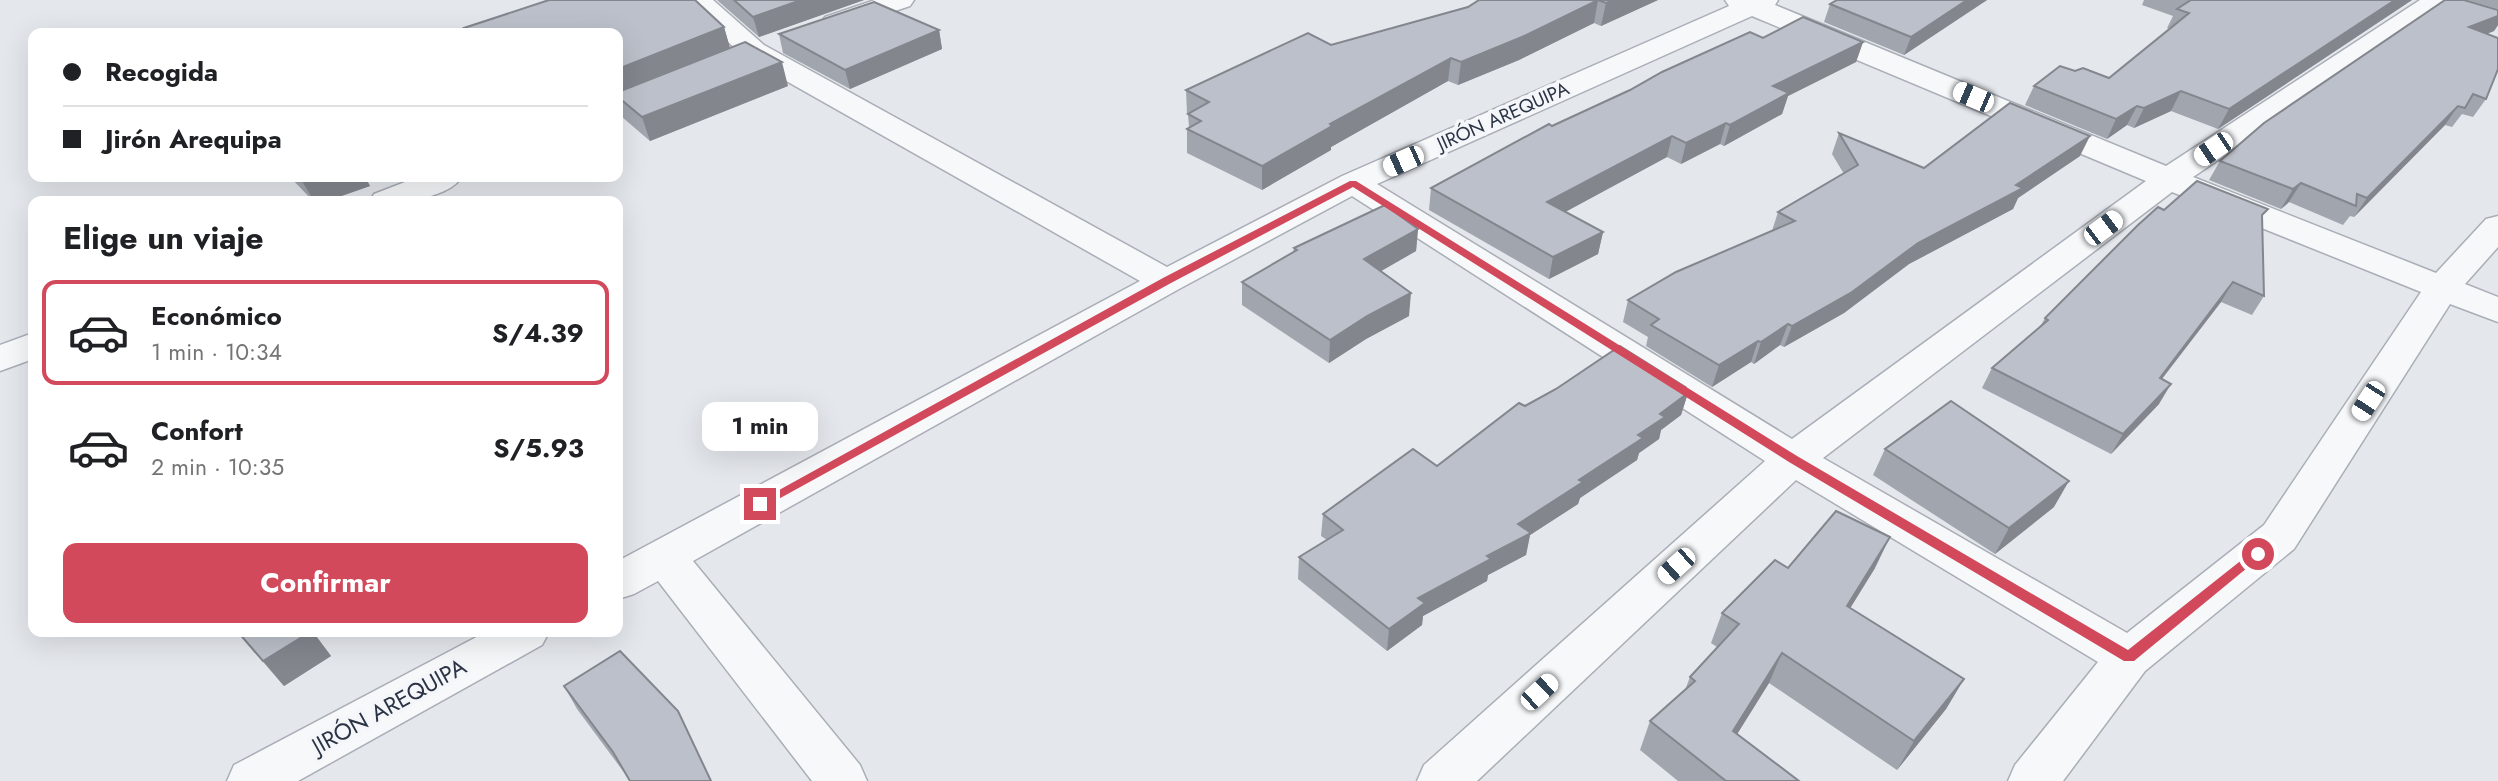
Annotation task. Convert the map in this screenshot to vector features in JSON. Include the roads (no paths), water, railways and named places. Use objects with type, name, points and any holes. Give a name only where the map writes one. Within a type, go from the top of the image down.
[{"type":"street","points":[[697,0],[741,56],[1167,281]]},
{"type":"street","points":[[741,56],[901,0]]},
{"type":"street","points":[[1752,2],[2169,179],[2498,310]]},
{"type":"street","name":"JIRÓN AREQUIPA","points":[[623,579],[1167,281],[1353,183],[1752,2]]},
{"type":"street","points":[[1442,781],[1793,459],[2169,179],[2441,3]]},
{"type":"street","points":[[398,196],[434,182]]},
{"type":"street","points":[[1353,183],[1793,459],[2129,657]]},
{"type":"street","points":[[2034,781],[2129,657],[2279,537],[2442,288],[2498,226]]},
{"type":"street","points":[[0,359],[28,347]]},
{"type":"street","points":[[664,557],[842,781]]},
{"type":"street","name":"JIRÓN AREQUIPA","points":[[252,781],[517,637]]}]
